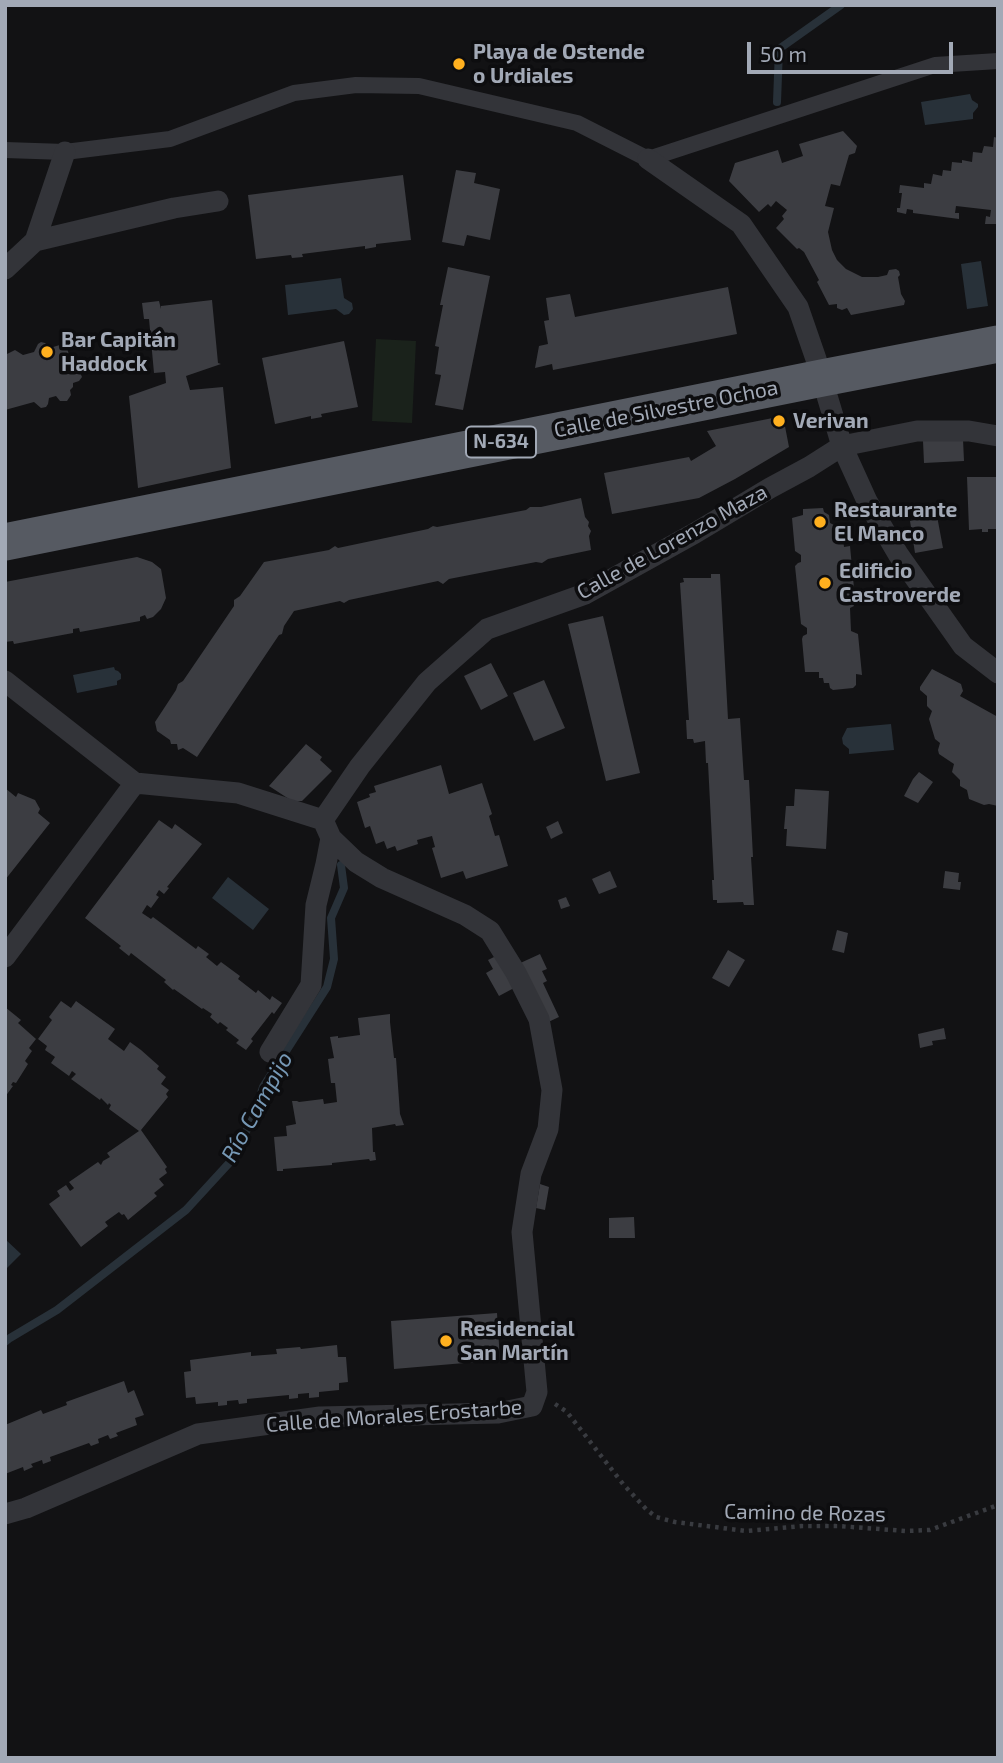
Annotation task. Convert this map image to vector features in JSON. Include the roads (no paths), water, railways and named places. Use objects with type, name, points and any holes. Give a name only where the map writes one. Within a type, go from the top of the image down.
[{"type":"highway","name":"Calle de Silvestre Ochoa","points":[[5,542],[998,344]]},
{"type":"street","points":[[648,159],[934,65],[998,61]]},
{"type":"street","points":[[5,150],[65,152],[170,139],[294,93],[356,85],[419,86],[577,123],[648,159],[741,224],[798,307],[842,446],[867,501],[905,564],[963,646],[998,673]]},
{"type":"street","points":[[5,269],[35,241],[65,152]]},
{"type":"street","points":[[35,241],[174,208],[218,201]]},
{"type":"street","name":"Calle de Lorenzo Maza","points":[[327,829],[360,766],[427,682],[487,629],[585,594],[842,446],[917,431],[969,431],[998,436]]},
{"type":"street","points":[[5,681],[135,783],[238,793],[327,829],[326,864],[316,905],[311,985],[270,1052]]},
{"type":"street","points":[[5,957],[135,783]]},
{"type":"street","name":"Calle de Morales Erostarbe","points":[[5,1514],[26,1508],[198,1434],[320,1417],[498,1413],[532,1406],[537,1392],[522,1232],[531,1174],[548,1129],[552,1090],[539,1019],[516,973],[490,931],[465,915],[382,878],[356,862],[327,829]]},
{"type":"waterway","name":"Río Campijo","points":[[777,102],[779,49],[841,5]]},
{"type":"waterway","name":"Río Campijo","points":[[5,1342],[57,1310],[186,1210],[231,1161],[253,1118],[263,1087],[327,987],[334,959],[331,918],[344,888],[341,865]]},
{"type":"place","name":"Playa de Ostende o Urdiales","points":[[459,64]]},
{"type":"place","name":"Bar Capitán Haddock","points":[[47,352]]},
{"type":"place","name":"Verivan","points":[[779,421]]},
{"type":"place","name":"Restaurante El Manco","points":[[820,522]]},
{"type":"place","name":"Edificio Castroverde","points":[[825,583]]},
{"type":"place","name":"Residencial San Martín","points":[[446,1341]]}]
